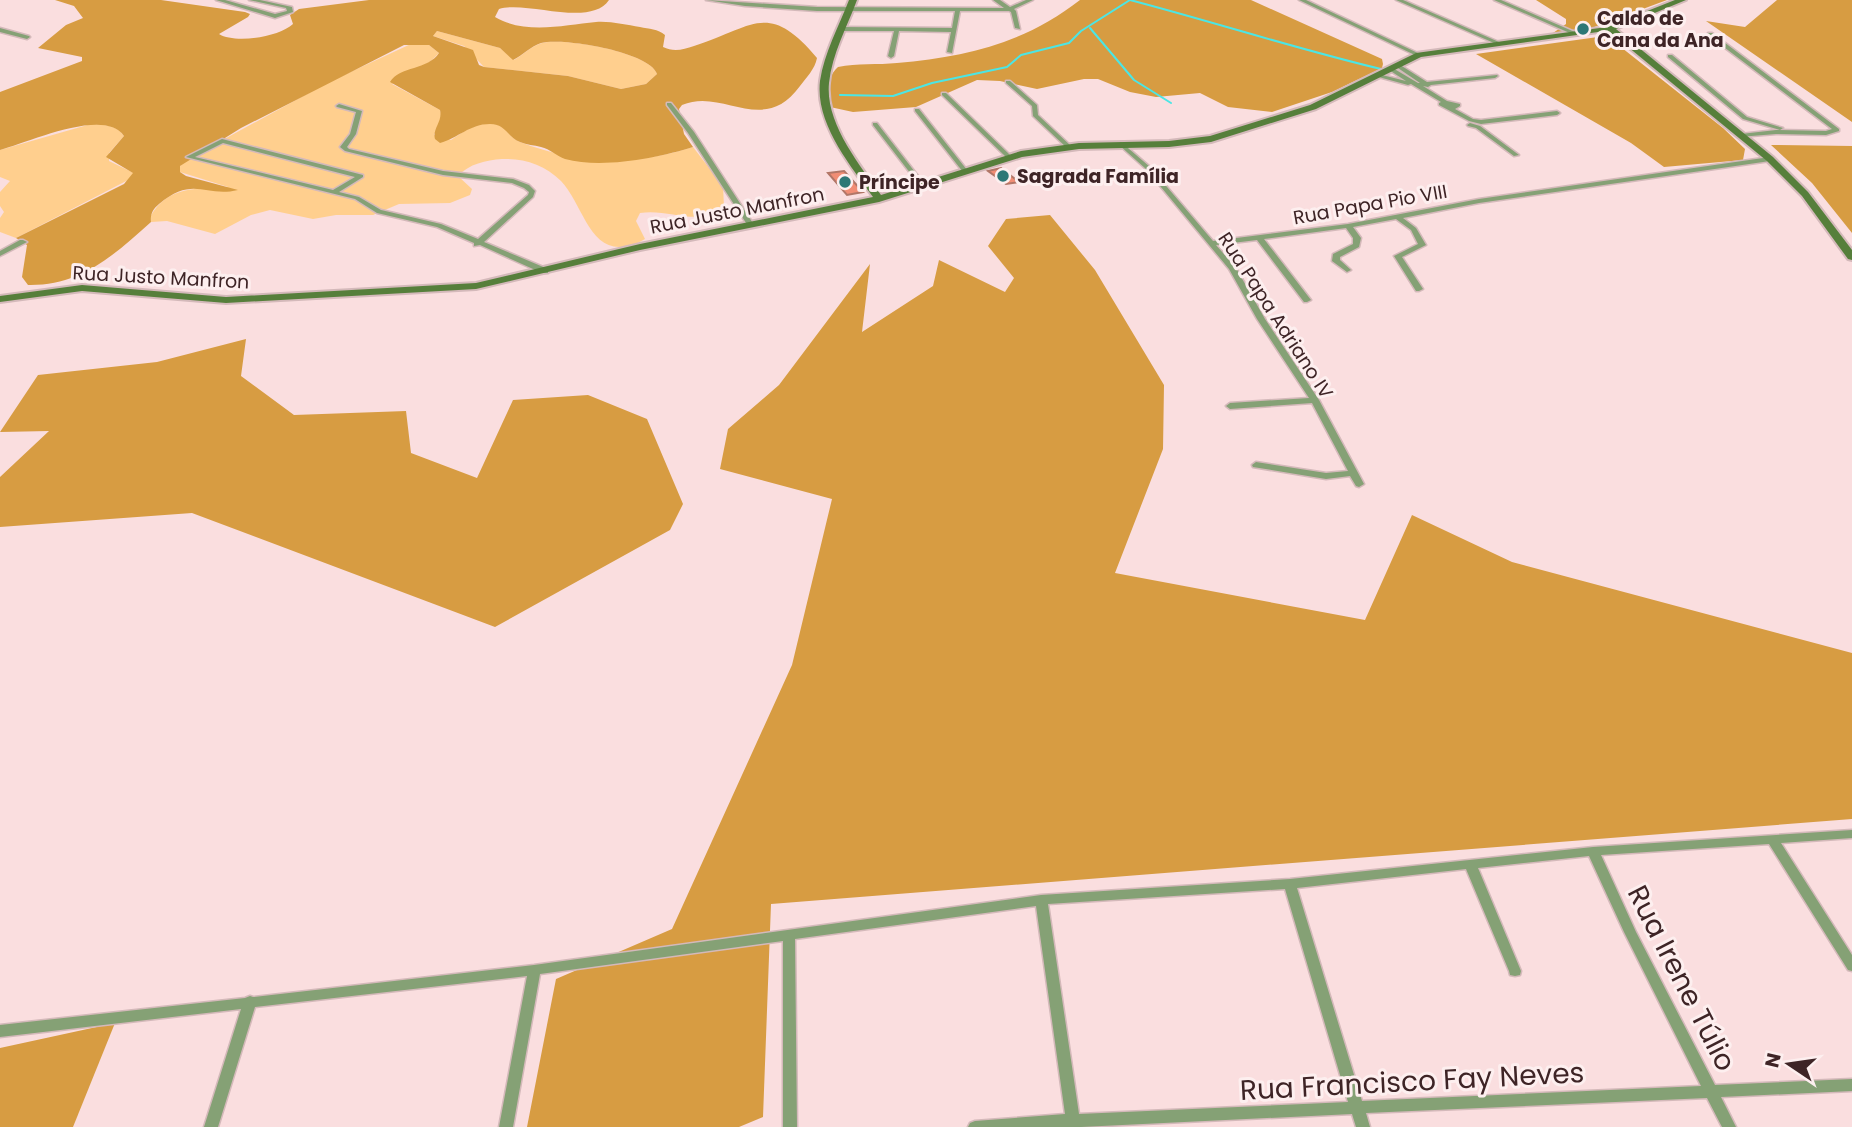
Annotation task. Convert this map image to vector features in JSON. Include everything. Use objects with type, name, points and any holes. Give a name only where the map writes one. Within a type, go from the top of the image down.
[{"type":"main road","points":[[1682,0],[1625,22],[1610,31],[1635,48],[1770,159],[1805,194],[1852,257]]},
{"type":"main road","points":[[851,5],[831,55],[824,97],[833,122],[879,199]]},
{"type":"main road","name":"Rua Justo Manfron","points":[[0,299],[82,288],[201,299],[261,299],[456,288],[879,199],[1008,156],[1069,147],[1186,143],[1233,133],[1313,107],[1419,55],[1496,42],[1610,31]]},
{"type":"street","points":[[219,0],[275,16],[290,12],[290,8],[252,0]]},
{"type":"street","points":[[709,0],[750,6],[851,5],[958,9],[1009,9],[1030,0]]},
{"type":"street","points":[[737,0],[750,6]]},
{"type":"street","points":[[996,0],[1014,13],[1018,28]]},
{"type":"street","points":[[1302,0],[1419,55]]},
{"type":"street","points":[[1399,0],[1496,42]]},
{"type":"street","points":[[1497,0],[1574,33]]},
{"type":"street","points":[[950,52],[958,9]]},
{"type":"street","points":[[842,29],[954,30]]},
{"type":"street","points":[[891,56],[897,29]]},
{"type":"street","points":[[0,30],[27,37]]},
{"type":"street","points":[[1710,34],[1838,130],[1826,133],[1794,131],[1741,136]]},
{"type":"street","points":[[1670,56],[1745,118],[1794,131]]},
{"type":"street","points":[[1394,67],[1426,84],[1436,96]]},
{"type":"street","points":[[1394,67],[1414,85],[1495,76]]},
{"type":"street","points":[[1378,75],[1414,85],[1445,102],[1458,105],[1453,108],[1471,120],[1468,124],[1557,113]]},
{"type":"street","points":[[1008,82],[1035,106],[1035,115],[1069,147]]},
{"type":"street","points":[[944,94],[1008,156]]},
{"type":"street","points":[[669,104],[691,132],[750,225]]},
{"type":"street","points":[[340,106],[359,111],[353,134],[344,143],[343,147],[347,150],[481,179],[496,178],[528,186],[532,191],[531,196],[477,244]]},
{"type":"street","points":[[917,110],[965,171]]},
{"type":"street","points":[[875,124],[923,186]]},
{"type":"street","points":[[1480,124],[1516,156]]},
{"type":"street","points":[[334,192],[361,176],[222,141],[189,157],[358,198],[379,212],[433,224],[545,271]]},
{"type":"street","name":"Rua Papa Adriano IV","points":[[1121,144],[1148,168],[1213,243],[1315,400],[1359,484]]},
{"type":"street","name":"Rua Papa Pio VIII","points":[[1213,243],[1348,226],[1531,194],[1770,159]]},
{"type":"street","points":[[1396,216],[1414,229],[1423,245],[1398,256],[1419,289]]},
{"type":"street","points":[[1347,270],[1336,261],[1336,256],[1338,252],[1356,245],[1357,239],[1348,226]]},
{"type":"street","points":[[1261,238],[1307,300]]},
{"type":"street","points":[[0,254],[23,242]]},
{"type":"street","points":[[1230,406],[1315,400]]},
{"type":"street","points":[[1256,465],[1326,476],[1353,473]]},
{"type":"street","points":[[0,1031],[534,970],[1041,900],[1290,884],[1592,851],[1852,834]]},
{"type":"street","points":[[1773,840],[1852,966]]},
{"type":"street","name":"Rua Irene Túlio","points":[[1592,851],[1729,1127]]},
{"type":"street","points":[[1471,866],[1515,971]]},
{"type":"street","points":[[1290,884],[1363,1127]]},
{"type":"street","points":[[1041,900],[1073,1123]]},
{"type":"street","points":[[789,934],[790,1127]]},
{"type":"street","points":[[506,1127],[534,970]]},
{"type":"street","points":[[211,1127],[250,1001]]},
{"type":"street","name":"Rua Francisco Fay Neves","points":[[975,1127],[1852,1085]]},
{"type":"shaded area","points":[[55,0],[161,0],[245,12],[250,14],[248,17],[219,34],[246,39],[268,36],[286,29],[293,24],[290,15],[299,9],[369,0],[609,0],[600,8],[588,12],[511,7],[499,9],[495,17],[507,23],[532,27],[618,23],[659,32],[665,35],[663,47],[674,50],[690,47],[746,26],[772,24],[786,29],[817,58],[800,86],[786,101],[772,108],[757,110],[697,101],[682,105],[679,109],[684,134],[693,147],[647,158],[596,163],[565,159],[544,148],[520,142],[503,128],[490,124],[476,126],[440,143],[434,135],[440,110],[390,82],[400,73],[428,62],[439,53],[429,45],[404,45],[241,128],[180,166],[180,172],[186,176],[238,190],[227,192],[191,189],[171,195],[152,212],[151,222],[96,266],[64,280],[28,285],[22,277],[27,245],[16,238],[124,184],[133,173],[106,157],[124,136],[114,128],[100,125],[65,130],[0,150],[0,92],[82,61],[82,57],[38,48],[66,25],[83,18],[74,6]],"holes":[[[437,31],[500,48],[513,60],[541,43],[585,44],[639,59],[651,66],[657,74],[646,84],[621,89],[568,76],[484,67],[479,65],[473,50],[433,36]]]},
{"type":"shaded area","points":[[1080,0],[1251,0],[1382,59],[1383,64],[1382,68],[1332,92],[1272,112],[1228,107],[1200,93],[1156,97],[1130,92],[1098,79],[1084,79],[1037,89],[1000,81],[977,80],[916,107],[853,112],[830,107],[828,86],[838,67],[890,64],[971,52],[1038,27]]},
{"type":"shaded area","points":[[1536,0],[1667,0],[1589,29],[1553,33],[1566,24],[1566,19]]},
{"type":"shaded area","points":[[1777,0],[1852,0],[1852,122],[1706,21],[1745,27]]},
{"type":"shaded area","points":[[437,31],[500,48],[514,60],[542,43],[586,44],[639,59],[651,66],[657,74],[646,84],[621,89],[568,76],[484,67],[464,46],[433,36]]},
{"type":"shaded area","points":[[1598,37],[1617,44],[1723,128],[1745,149],[1743,160],[1664,167],[1631,143],[1476,54]]},
{"type":"shaded area","points":[[413,43],[429,45],[439,53],[431,61],[392,84],[440,110],[442,116],[434,135],[451,140],[477,125],[489,123],[503,128],[516,140],[541,149],[563,155],[606,160],[649,157],[693,147],[723,186],[724,207],[714,213],[694,217],[640,213],[636,221],[645,239],[627,246],[613,246],[601,241],[592,231],[570,192],[555,175],[534,164],[502,159],[478,163],[462,172],[458,176],[472,189],[470,195],[450,203],[399,204],[373,215],[336,215],[313,219],[270,210],[251,215],[215,234],[167,221],[151,222],[150,217],[157,207],[174,194],[194,189],[228,187],[180,172],[180,166],[186,160],[329,82]]},
{"type":"shaded area","points":[[91,124],[113,127],[121,132],[124,136],[109,153],[109,161],[134,173],[132,178],[16,238],[0,232],[0,218],[4,212],[0,206],[0,192],[10,181],[0,177],[0,150]]},
{"type":"shaded area","points":[[1771,145],[1852,146],[1852,233],[1812,183]]},
{"type":"shaded area","points":[[1050,215],[1095,270],[1164,385],[1163,449],[1115,573],[1365,620],[1412,515],[1512,562],[1852,653],[1852,819],[771,904],[763,1117],[739,1127],[527,1127],[556,979],[672,929],[792,665],[832,499],[720,469],[728,429],[779,385],[870,264],[862,332],[933,286],[939,260],[1005,292],[1014,278],[988,246],[1006,219]]},
{"type":"shaded area","points":[[246,339],[241,376],[294,415],[406,411],[411,453],[477,478],[513,400],[588,395],[647,419],[683,504],[670,530],[495,627],[192,513],[0,527],[0,477],[49,431],[0,432],[38,375],[157,362]]},
{"type":"shaded area","points":[[115,1023],[73,1127],[0,1127],[0,1048]]},
{"type":"building","name":"Sagrada Família","points":[[1001,168],[1019,182],[1006,184],[988,171]]},
{"type":"building","name":"Príncipe","points":[[844,171],[863,192],[847,195],[828,173]]},
{"type":"waterway","points":[[840,95],[893,96],[932,83],[1007,67],[1021,55],[1069,43],[1081,31],[1130,0],[1381,69]]},
{"type":"waterway","points":[[1090,28],[1134,80],[1171,103]]},
{"type":"place","name":"Caldo de Cana da Ana","points":[[1583,29]]},
{"type":"place","name":"Sagrada Família","points":[[1003,176]]},
{"type":"place","name":"Príncipe","points":[[845,182]]}]
